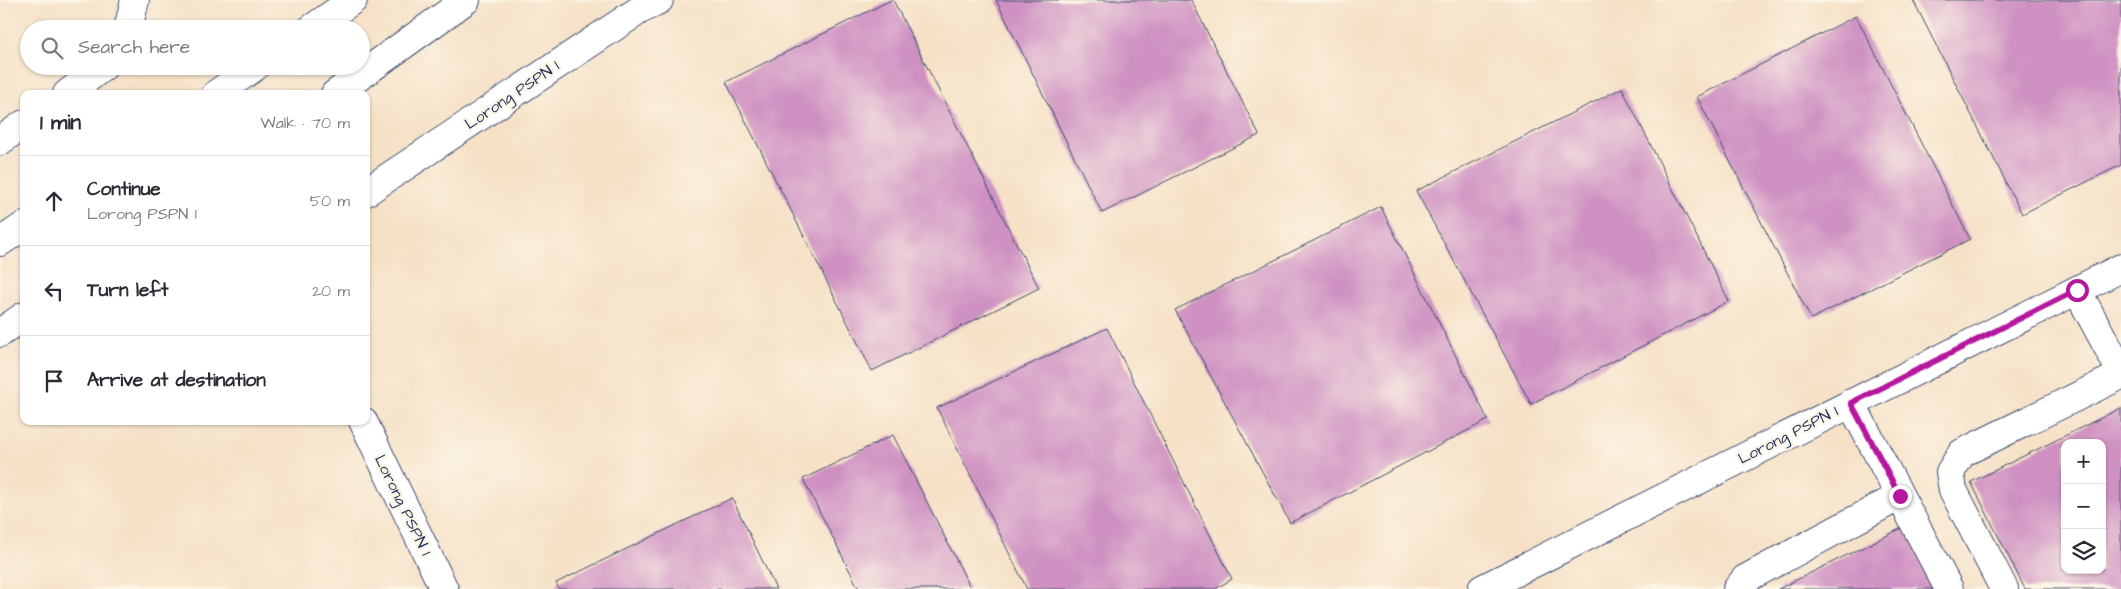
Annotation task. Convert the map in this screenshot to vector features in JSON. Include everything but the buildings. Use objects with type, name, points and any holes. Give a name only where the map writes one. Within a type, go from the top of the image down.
[{"type":"street","points":[[130,20],[135,0]]},
{"type":"street","points":[[324,20],[353,0]]},
{"type":"street","points":[[370,69],[466,0]]},
{"type":"street","name":"Lorong PSPN 1","points":[[370,189],[641,9],[659,0]]},
{"type":"street","points":[[72,90],[92,75]]},
{"type":"street","points":[[222,90],[243,75]]},
{"type":"street","points":[[341,90],[361,75]]},
{"type":"street","points":[[0,140],[20,127]]},
{"type":"street","points":[[0,242],[20,229]]},
{"type":"street","name":"Lorong PSPN 1","points":[[1482,589],[2121,268]]},
{"type":"street","points":[[2004,589],[1953,490],[1950,472],[1962,454],[2121,373],[2077,290]]},
{"type":"street","points":[[0,333],[20,319]]},
{"type":"street","points":[[1851,403],[1949,589]]},
{"type":"street","name":"Lorong PSPN 1","points":[[365,425],[444,589]]},
{"type":"street","points":[[1737,589],[1745,579],[1900,496]]},
{"type":"route","points":[[1900,496],[1851,403],[2077,290]]}]
